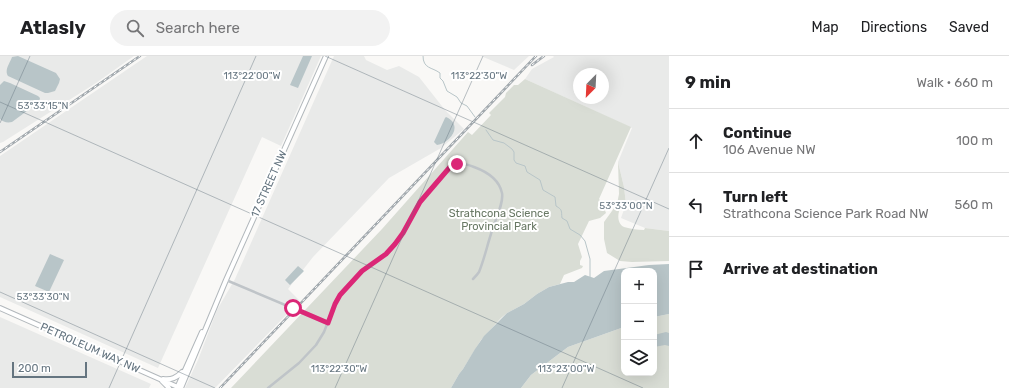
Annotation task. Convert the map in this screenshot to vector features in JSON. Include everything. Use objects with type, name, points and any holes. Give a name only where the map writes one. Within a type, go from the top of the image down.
[{"type":"main road","name":"17 STREET NW","points":[[179,388],[184,371],[195,346],[212,312],[326,56]]},
{"type":"main road","name":"PETROLEUM WAY NW","points":[[0,308],[179,388]]},
{"type":"main road","name":"17 STREET NW","points":[[179,388],[199,347],[212,312]]},
{"type":"main road","points":[[161,379],[173,379],[184,371]]},
{"type":"main road","points":[[161,379],[169,388]]},
{"type":"street","points":[[268,388],[299,363],[316,345],[324,332],[340,295],[362,271],[386,254],[395,244],[403,233],[420,202],[450,167],[457,164],[466,164],[483,170],[496,181],[502,194],[501,203],[485,256],[478,273],[473,279]]},
{"type":"street","points":[[226,280],[328,323]]},
{"type":"shaded area","points":[[0,56],[134,56],[96,83],[0,143]]},
{"type":"shaded area","points":[[18,56],[56,73],[60,79],[55,91],[45,93],[8,76],[7,69],[12,57]]},
{"type":"shaded area","points":[[147,56],[321,56],[281,146],[262,137],[158,368],[0,297],[0,156]]},
{"type":"shaded area","points":[[303,56],[312,56],[298,88],[290,85]]},
{"type":"shaded area","points":[[334,56],[364,56],[366,60],[387,70],[399,66],[419,77],[445,110],[464,129],[441,148],[389,178],[313,257],[288,289],[299,300],[215,388],[185,388],[198,360],[217,310],[235,279]]},
{"type":"shaded area","points":[[481,56],[529,56],[514,70]]},
{"type":"shaded area","points":[[553,56],[669,56],[669,231],[645,228],[621,218],[626,204],[624,187],[618,162],[632,128],[580,104],[609,104],[609,68],[573,68],[573,101],[525,79],[532,69],[554,57]]},
{"type":"shaded area","points":[[4,81],[40,98],[39,102],[12,122],[5,122],[0,119],[0,85]]},
{"type":"shaded area","points":[[446,117],[454,124],[453,133],[442,144],[437,145],[434,142]]},
{"type":"shaded area","points":[[50,254],[64,260],[49,292],[35,286]]},
{"type":"shaded area","points":[[669,264],[669,314],[657,316],[657,268],[626,268]]},
{"type":"shaded area","points":[[298,266],[304,271],[290,285],[285,280]]},
{"type":"shaded area","points":[[621,269],[621,328],[568,347],[531,375],[521,388],[451,388],[484,336],[507,313],[524,304],[549,287],[574,282],[585,275],[594,278],[604,271]]},
{"type":"shaded area","points":[[0,317],[151,384],[149,388],[0,388]]},
{"type":"shaded area","points":[[666,332],[669,333],[669,346],[657,346],[657,334]]},
{"type":"green space","name":"Strathcona Science Provincial Park","points":[[525,79],[573,101],[573,104],[580,104],[631,127],[599,199],[606,213],[600,218],[589,221],[578,244],[582,257],[580,265],[583,266],[582,268],[564,275],[560,284],[549,287],[501,318],[481,340],[451,388],[231,388],[382,229],[468,132],[472,135],[491,115],[489,113],[505,97],[506,93],[514,85],[518,85]]},
{"type":"green space","points":[[618,162],[624,187],[626,204],[621,207],[619,212],[618,218],[620,223],[624,227],[634,229],[644,230],[645,228],[669,231],[669,261],[620,261],[607,253],[604,239],[604,222],[617,204],[619,194]]},
{"type":"green space","points":[[669,314],[669,388],[521,388],[531,375],[568,347],[621,328],[621,376],[657,376],[657,316]]},
{"type":"waterway","points":[[423,56],[426,66],[440,73],[440,78],[443,81],[447,91],[467,106],[475,117]]},
{"type":"waterway","points":[[486,130],[493,140],[504,143],[512,149],[516,163],[525,166],[527,172],[540,180],[543,190],[555,197],[556,206],[561,210],[562,218],[567,221],[570,229],[580,235],[585,241],[590,259],[590,277]]},
{"type":"railway","points":[[0,152],[140,56]]},
{"type":"railway","points":[[220,388],[536,56]]},
{"type":"railway","points":[[532,65],[544,56]]},
{"type":"route","points":[[293,308],[328,323],[340,295],[362,271],[386,254],[395,244],[403,233],[420,202],[450,167],[457,164]]}]
